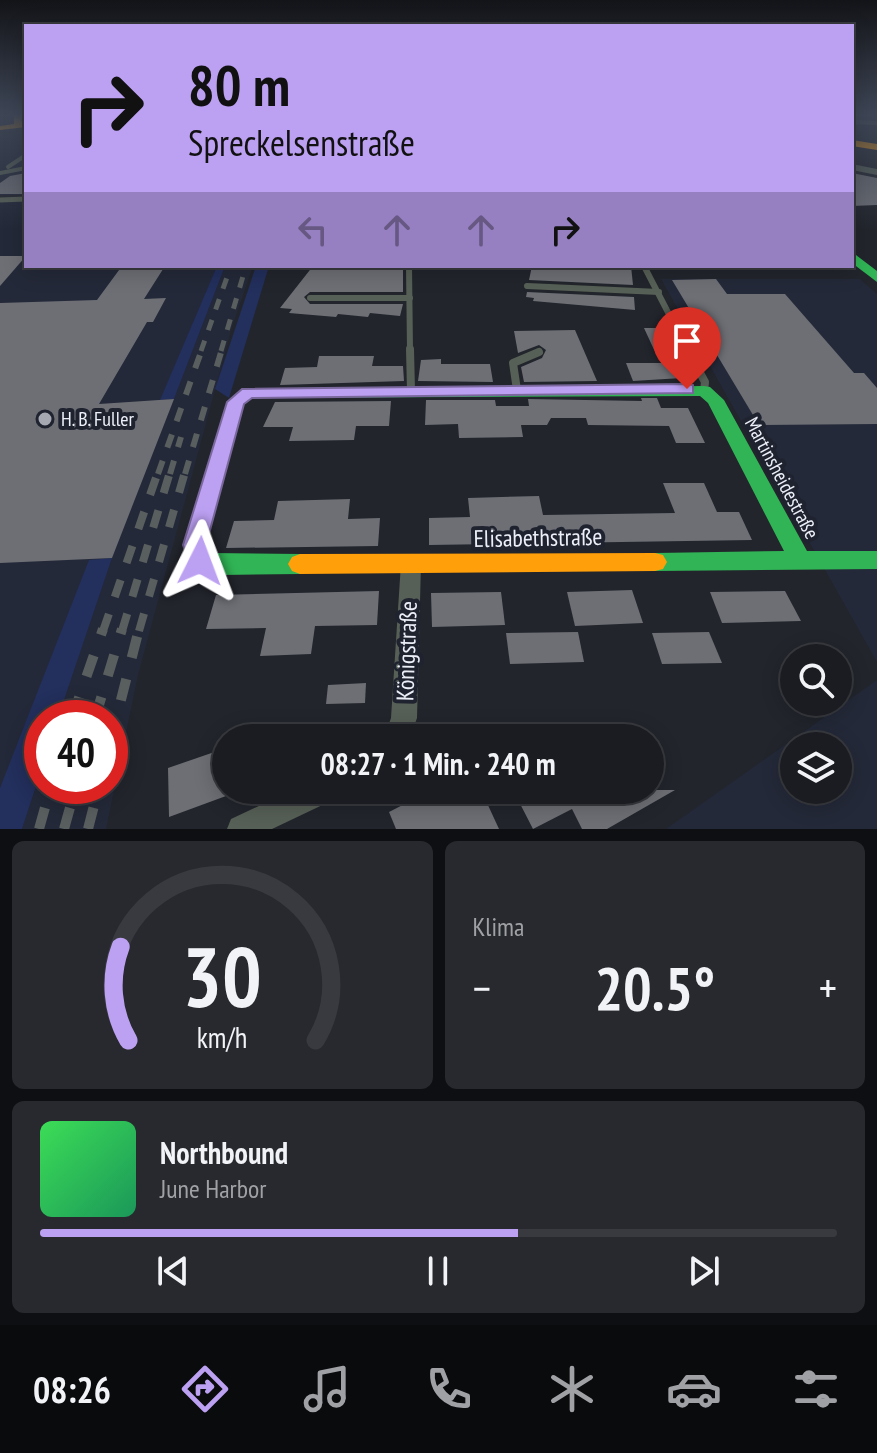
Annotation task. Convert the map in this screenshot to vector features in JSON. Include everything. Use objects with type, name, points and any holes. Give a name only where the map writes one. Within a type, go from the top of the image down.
[{"type":"main road","points":[[854,258],[877,278]]},
{"type":"main road","points":[[411,391],[704,391]]},
{"type":"main road","name":"Elisabethstraße","points":[[411,391],[259,392],[240,396],[195,545],[200,561],[221,565],[877,560]]},
{"type":"main road","name":"Martinsheidestraße","points":[[704,391],[715,400],[800,560]]},
{"type":"street","points":[[854,167],[877,172]]},
{"type":"street","name":"Königstraße","points":[[402,724],[411,563]]},
{"type":"street","points":[[241,829],[294,804]]},
{"type":"lane","points":[[2,172],[24,156]]},
{"type":"lane","points":[[2,172],[24,168]]},
{"type":"lane","points":[[0,200],[24,199]]},
{"type":"lane","points":[[409,268],[411,391]]},
{"type":"lane","name":"Martinsheidestraße","points":[[645,268],[705,382],[704,391]]},
{"type":"lane","points":[[527,286],[659,292]]},
{"type":"lane","points":[[310,298],[410,298]]},
{"type":"lane","points":[[517,390],[513,363],[539,352]]},
{"type":"shaded area","points":[[0,153],[24,153],[24,195],[0,195]]},
{"type":"shaded area","name":"H. B. Fuller","points":[[24,199],[24,268],[216,268],[161,399],[174,399],[224,268],[252,268],[232,327],[138,675],[128,723],[128,700],[64,700],[112,558],[43,700],[24,700],[24,739],[0,788],[0,200]]},
{"type":"shaded area","points":[[216,268],[224,268],[174,399],[160,400]]},
{"type":"shaded area","points":[[255,268],[268,268],[229,398],[215,389]]},
{"type":"shaded area","points":[[661,279],[860,279],[877,294],[877,662]]},
{"type":"shaded area","points":[[112,558],[64,700],[34,700],[89,560]]},
{"type":"shaded area","points":[[877,680],[877,829],[666,829],[780,748],[780,804],[852,804],[852,732],[803,732],[826,716],[852,716],[852,698]]},
{"type":"shaded area","points":[[24,727],[24,804],[30,804],[22,829],[0,829],[0,788]]},
{"type":"shaded area","name":"H. B. Fuller","points":[[30,804],[111,804],[106,829],[22,829]]},
{"type":"building","points":[[24,173],[24,194],[0,194],[0,183],[10,176]]},
{"type":"building","points":[[854,173],[877,178],[877,205],[854,206]]},
{"type":"building","points":[[0,256],[24,256],[24,258],[0,286]]},
{"type":"building","name":"H. B. Fuller","points":[[121,268],[164,268],[144,299],[166,298],[153,322],[147,322],[99,404],[174,399],[112,558],[0,563],[0,303],[97,300]]},
{"type":"building","points":[[311,268],[403,268],[403,292],[310,292],[304,297],[310,304],[403,304],[400,316],[370,313],[368,317],[338,314],[336,317],[289,313],[292,309],[280,308]]},
{"type":"building","points":[[532,268],[631,268],[633,285],[529,280]]},
{"type":"building","points":[[716,279],[727,294],[785,294],[854,373],[864,373],[877,388],[877,424],[759,425],[672,280]]},
{"type":"building","points":[[527,292],[634,297],[635,310],[533,301],[534,298],[526,297]]},
{"type":"building","points":[[644,328],[667,328],[681,354],[656,354]]},
{"type":"building","points":[[575,330],[597,381],[524,382],[521,367],[542,358],[546,350],[539,345],[518,353],[514,331]]},
{"type":"building","points":[[319,356],[374,356],[372,366],[403,366],[404,381],[280,385],[285,368],[317,367]]},
{"type":"building","points":[[441,359],[441,364],[490,364],[493,382],[418,381],[421,360]]},
{"type":"building","points":[[626,363],[674,363],[682,378],[633,381]]},
{"type":"building","points":[[641,398],[657,398],[661,408],[688,408],[705,443],[676,443],[669,426],[588,425],[586,418],[551,418],[547,425],[521,425],[523,437],[459,438],[458,424],[425,425],[426,400],[495,400],[496,406],[529,406],[528,399],[642,401]]},
{"type":"building","points":[[391,401],[389,426],[356,426],[354,440],[289,441],[293,427],[263,427],[275,402]]},
{"type":"building","points":[[663,483],[704,483],[717,512],[739,512],[752,540],[429,545],[429,518],[470,517],[468,498],[539,496],[543,515],[675,513]]},
{"type":"building","points":[[350,499],[348,519],[380,518],[378,546],[226,548],[234,521],[274,520],[278,501]]},
{"type":"building","points":[[632,590],[643,623],[575,626],[567,592]]},
{"type":"building","points":[[379,591],[377,625],[315,626],[311,654],[260,656],[266,628],[206,629],[216,595]]},
{"type":"building","points":[[785,591],[801,621],[722,623],[710,592]]},
{"type":"building","points":[[501,592],[505,625],[432,627],[431,593]]},
{"type":"building","points":[[578,632],[584,662],[510,664],[506,633]]},
{"type":"building","points":[[709,632],[722,663],[662,664],[652,633]]},
{"type":"building","points":[[366,683],[365,703],[326,704],[328,685]]},
{"type":"building","points":[[212,753],[212,801],[169,817],[168,768]]},
{"type":"building","points":[[405,804],[487,804],[499,829],[396,829],[389,812]]},
{"type":"building","points":[[520,804],[651,804],[607,829],[582,829],[572,809],[533,829]]},
{"type":"railway","points":[[201,351],[230,268]]},
{"type":"railway","points":[[221,351],[245,268]]},
{"type":"railway","points":[[158,474],[202,349]]},
{"type":"railway","points":[[185,474],[222,349]]},
{"type":"railway","points":[[170,474],[181,437]]},
{"type":"railway","points":[[103,631],[158,472]]},
{"type":"railway","points":[[122,631],[170,472]]},
{"type":"railway","points":[[139,631],[185,472]]},
{"type":"railway","points":[[78,700],[103,629]]},
{"type":"railway","points":[[100,700],[122,629]]},
{"type":"railway","points":[[121,700],[139,629]]},
{"type":"railway","points":[[39,829],[46,804]]},
{"type":"railway","points":[[64,829],[71,804]]},
{"type":"railway","points":[[88,829],[94,804]]},
{"type":"traffic: fast","points":[[854,258],[877,278]]},
{"type":"traffic: fast","points":[[300,564],[221,565],[200,561],[195,545],[236,402],[248,393],[704,391],[715,400],[800,560]]},
{"type":"traffic: fast","points":[[655,562],[877,560]]},
{"type":"traffic: slow","points":[[300,564],[655,562]]},
{"type":"place","name":"H. B. Fuller","points":[[45,419]]},
{"type":"route","points":[[200,561],[195,545],[236,402],[248,393],[687,389]]}]
